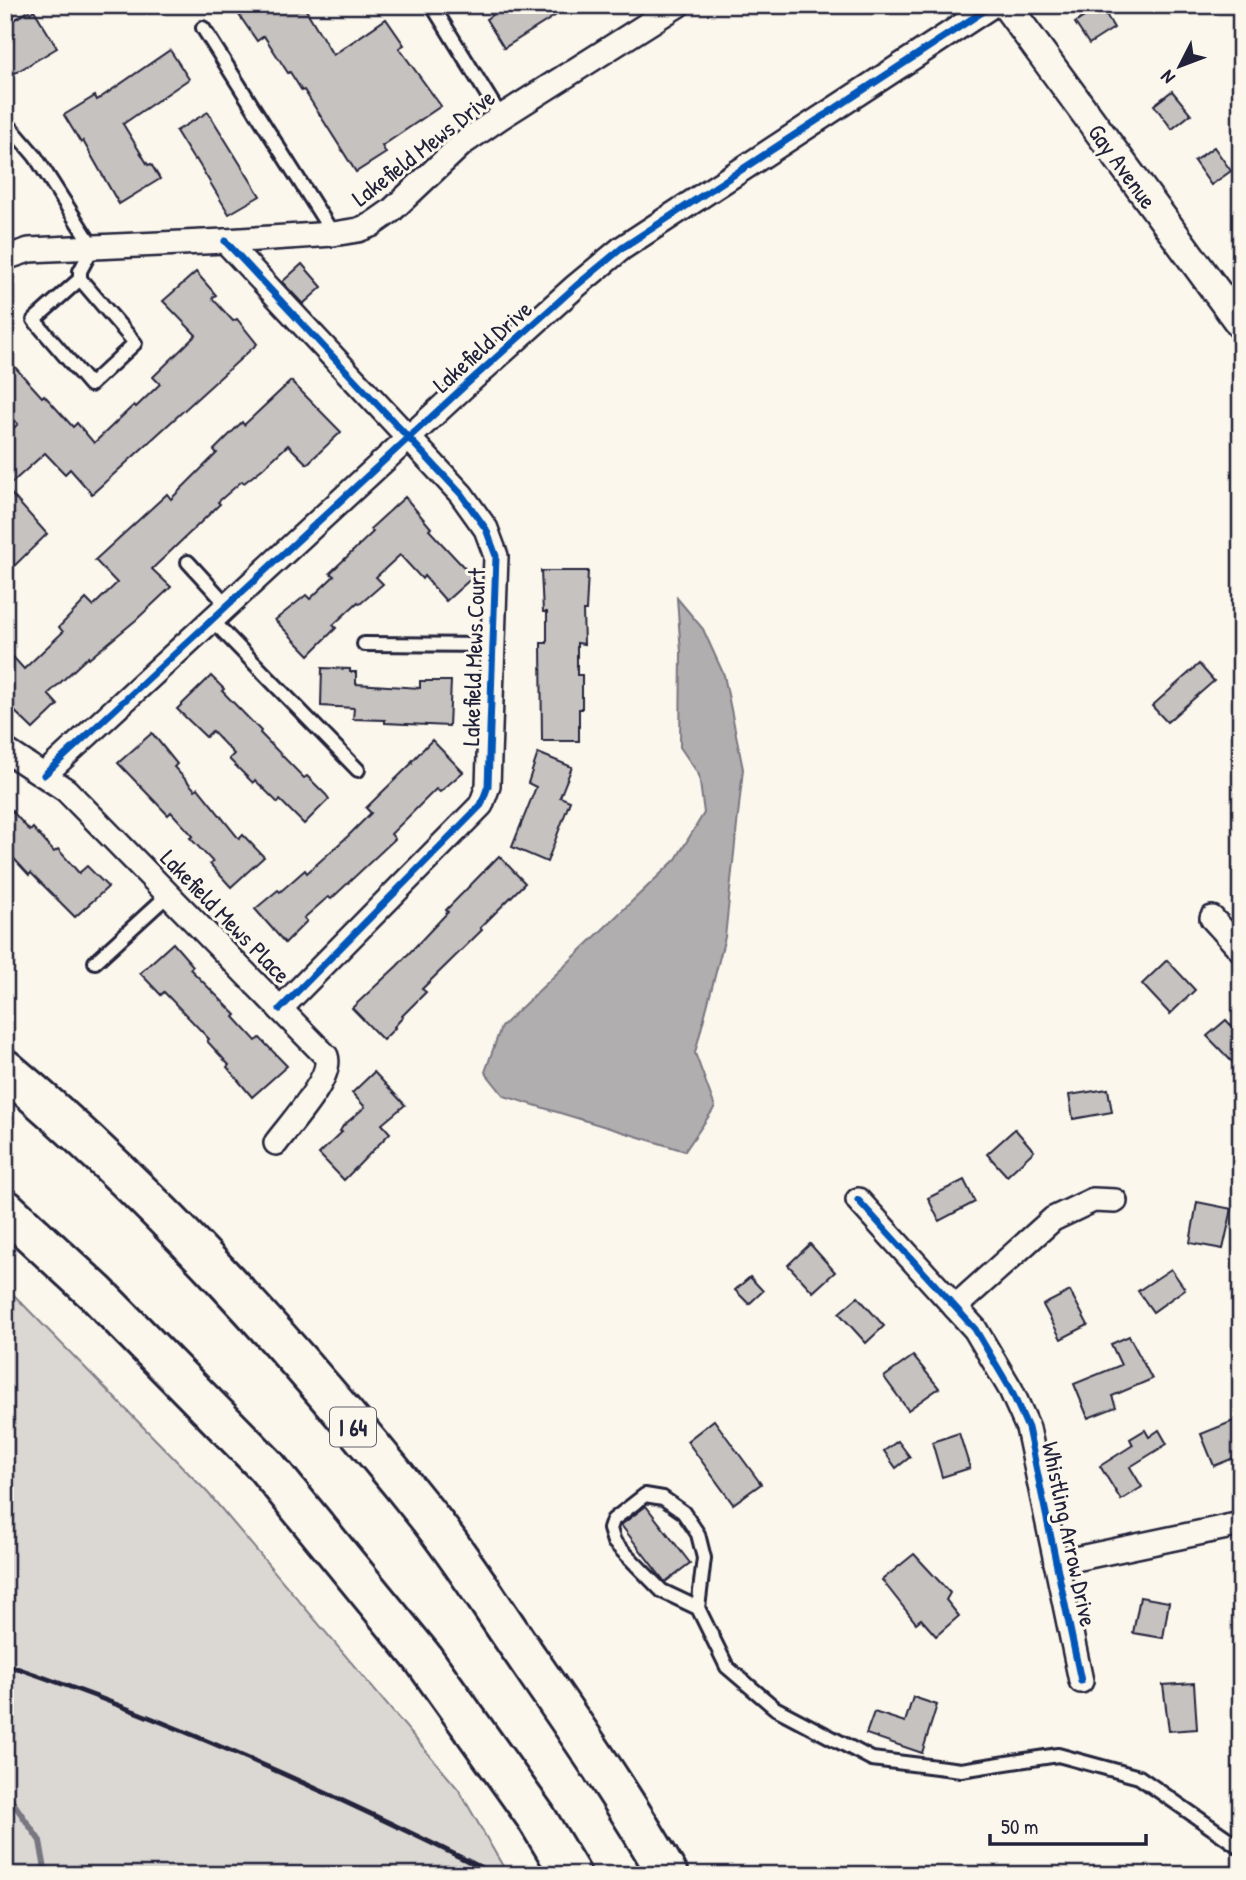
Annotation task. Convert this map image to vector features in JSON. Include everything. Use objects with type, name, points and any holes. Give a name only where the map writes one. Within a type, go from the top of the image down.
[{"type":"highway","name":"I 64","points":[[5,1069],[39,1097],[179,1230],[286,1348],[425,1511],[605,1769],[668,1875]]},
{"type":"highway","points":[[5,1209],[97,1294],[266,1466],[422,1657],[536,1817],[571,1875]]},
{"type":"street","name":"Lakefield Mews Drive","points":[[5,258],[29,250],[225,241],[358,230],[381,218],[463,143],[678,5]]},
{"type":"street","name":"Lakefield Drive","points":[[44,775],[566,295],[622,248],[992,5]]},
{"type":"street","name":"Gay Avenue","points":[[1006,5],[1241,325]]},
{"type":"street","name":"Lakefield Mews Court","points":[[225,241],[461,494],[486,529],[496,556],[488,786],[481,805],[280,1009]]},
{"type":"street","name":"Lakefield Mews Place","points":[[5,750],[66,790],[326,1056],[328,1062],[323,1080],[276,1143]]},
{"type":"street","points":[[1212,918],[1241,950]]},
{"type":"street","name":"Whistling Arrow Drive","points":[[858,1200],[975,1329],[1011,1390],[1028,1428],[1081,1681]]},
{"type":"street","points":[[955,1307],[1053,1219],[1093,1200],[1115,1201]]},
{"type":"street","points":[[1056,1563],[1241,1524]]},
{"type":"lane","points":[[432,5],[501,117]]},
{"type":"lane","points":[[203,28],[333,234]]},
{"type":"lane","points":[[5,121],[35,156],[93,247],[80,271],[80,279],[135,343],[90,385],[34,320],[80,279]]},
{"type":"lane","points":[[188,562],[220,613],[358,770]]},
{"type":"lane","points":[[363,644],[493,645]]},
{"type":"lane","points":[[95,962],[168,895]]},
{"type":"lane","points":[[698,1608],[662,1591],[614,1542],[610,1529],[613,1520],[645,1495],[663,1498],[683,1512],[698,1534],[705,1558],[698,1608],[727,1667],[775,1708],[872,1759],[961,1770],[1058,1755],[1139,1777],[1241,1848]]},
{"type":"shaded area","points":[[677,598],[703,629],[724,675],[743,769],[725,937],[695,1053],[715,1107],[685,1151],[504,1096],[485,1072],[501,1027],[676,859],[704,813],[699,775],[680,747],[681,653]]},
{"type":"shaded area","points":[[5,1286],[208,1493],[459,1790],[508,1875],[5,1875]]},
{"type":"building","points":[[247,5],[303,5],[333,55],[386,19],[404,45],[399,48],[441,106],[382,146],[386,153],[356,172],[304,90],[302,91],[290,72],[288,73],[264,36],[257,41],[237,12]]},
{"type":"building","points":[[507,5],[572,5],[504,48],[486,19]]},
{"type":"building","points":[[1101,6],[1114,28],[1089,44],[1075,23]]},
{"type":"building","points":[[34,10],[57,48],[5,79],[5,25]]},
{"type":"building","points":[[170,50],[189,79],[123,124],[148,165],[151,164],[160,179],[119,204],[83,141],[81,143],[64,115],[95,96],[97,100]]},
{"type":"building","points":[[1172,91],[1191,114],[1172,129],[1154,105]]},
{"type":"building","points":[[208,112],[260,196],[229,214],[176,131]]},
{"type":"building","points":[[1214,147],[1231,171],[1211,185],[1194,161]]},
{"type":"building","points":[[302,264],[322,287],[303,304],[282,282]]},
{"type":"building","points":[[196,272],[216,295],[212,298],[233,321],[237,319],[257,344],[92,494],[70,469],[65,474],[45,453],[6,488],[47,534],[5,575],[5,436],[18,424],[5,410],[5,356],[42,397],[44,395],[73,427],[77,423],[94,443],[160,384],[153,377],[196,335],[163,301]]},
{"type":"building","points":[[291,381],[341,432],[307,464],[288,445],[262,469],[244,483],[242,481],[218,502],[220,504],[152,569],[171,587],[48,694],[58,705],[33,729],[5,702],[5,648],[24,669],[63,632],[59,627],[86,599],[93,606],[117,583],[95,560],[167,494],[171,499],[217,453],[214,450],[242,422],[244,425]]},
{"type":"building","points":[[405,497],[431,528],[429,530],[473,577],[446,601],[424,576],[422,579],[400,555],[376,577],[383,584],[333,625],[336,628],[309,655],[275,620],[306,595],[310,599],[334,576],[330,573],[373,532],[370,529]]},
{"type":"building","points":[[541,571],[588,571],[586,611],[583,611],[584,644],[577,643],[577,675],[582,675],[579,741],[542,741],[541,643],[547,643],[547,612],[543,612]]},
{"type":"building","points":[[1199,664],[1214,681],[1167,722],[1152,706]]},
{"type":"building","points":[[322,668],[350,669],[350,672],[356,672],[356,684],[420,688],[420,681],[451,681],[449,726],[353,719],[354,708],[321,706]]},
{"type":"building","points":[[211,676],[260,733],[304,778],[307,776],[329,799],[304,824],[280,800],[278,803],[255,780],[253,783],[229,759],[234,754],[212,731],[206,737],[177,709]]},
{"type":"building","points":[[152,733],[177,764],[174,767],[195,790],[198,788],[239,839],[243,835],[264,857],[231,887],[210,864],[213,862],[190,838],[193,836],[171,812],[168,815],[118,763]]},
{"type":"building","points":[[432,740],[463,772],[440,792],[436,789],[391,834],[395,839],[331,899],[328,897],[304,918],[307,921],[285,943],[255,909],[305,870],[307,873],[348,836],[371,813],[366,808]]},
{"type":"building","points":[[538,753],[572,767],[560,797],[570,801],[547,862],[512,847],[536,787],[528,783]]},
{"type":"building","points":[[5,803],[30,831],[33,828],[54,852],[58,849],[79,873],[87,866],[108,887],[75,917],[5,849]]},
{"type":"building","points":[[499,856],[525,883],[422,989],[426,992],[383,1040],[352,1008],[397,966],[448,912],[446,910]]},
{"type":"building","points":[[173,943],[193,966],[190,969],[236,1015],[234,1017],[256,1041],[260,1038],[287,1066],[252,1097],[227,1067],[229,1065],[207,1041],[209,1039],[164,992],[161,995],[140,973]]},
{"type":"building","points":[[1167,960],[1195,990],[1170,1014],[1142,984]]},
{"type":"building","points":[[1226,1020],[1241,1036],[1241,1071],[1207,1036]]},
{"type":"building","points":[[374,1072],[405,1105],[382,1124],[390,1133],[344,1180],[319,1154],[342,1132],[340,1131],[343,1126],[365,1107],[352,1093]]},
{"type":"building","points":[[1108,1089],[1112,1112],[1073,1119],[1069,1095]]},
{"type":"building","points":[[1015,1129],[1034,1151],[1007,1176],[987,1154]]},
{"type":"building","points":[[964,1180],[975,1202],[939,1221],[928,1198]]},
{"type":"building","points":[[1197,1202],[1232,1209],[1223,1249],[1190,1243]]},
{"type":"building","points":[[810,1244],[835,1272],[813,1292],[788,1265]]},
{"type":"building","points":[[1171,1269],[1185,1289],[1153,1312],[1138,1291]]},
{"type":"building","points":[[750,1277],[763,1291],[749,1304],[735,1290]]},
{"type":"building","points":[[1070,1291],[1088,1325],[1061,1339],[1043,1305]]},
{"type":"building","points":[[858,1297],[884,1326],[866,1343],[839,1313]]},
{"type":"building","points":[[1129,1336],[1152,1379],[1112,1396],[1116,1407],[1088,1418],[1074,1384],[1121,1365],[1111,1344]]},
{"type":"building","points":[[913,1356],[939,1388],[908,1410],[884,1377]]},
{"type":"building","points":[[1241,1418],[1241,1455],[1214,1466],[1201,1434]]},
{"type":"building","points":[[714,1420],[761,1484],[733,1504],[687,1441]]},
{"type":"building","points":[[1145,1430],[1149,1437],[1159,1430],[1167,1444],[1130,1467],[1142,1487],[1121,1500],[1100,1466],[1133,1445],[1130,1439]]},
{"type":"building","points":[[959,1433],[970,1468],[942,1477],[932,1442]]},
{"type":"building","points":[[898,1441],[910,1457],[896,1468],[884,1451]]},
{"type":"building","points":[[646,1506],[690,1563],[665,1582],[621,1525]]},
{"type":"building","points":[[914,1554],[950,1593],[946,1600],[959,1616],[936,1636],[921,1619],[916,1623],[882,1580]]},
{"type":"building","points":[[1140,1597],[1169,1602],[1163,1638],[1133,1633]]},
{"type":"building","points":[[1194,1683],[1197,1729],[1169,1731],[1163,1685]]},
{"type":"building","points":[[913,1697],[937,1705],[922,1753],[866,1734],[874,1712],[905,1722]]},
{"type":"waterway","points":[[5,1791],[40,1841],[46,1875]]},
{"type":"railway","points":[[5,1664],[131,1710],[254,1761],[376,1816],[496,1875]]},
{"type":"cycle path","points":[[44,775],[469,382],[622,248],[993,5]]},
{"type":"cycle path","points":[[225,241],[461,494],[486,529],[496,556],[488,786],[481,805],[280,1009]]},
{"type":"cycle path","points":[[858,1200],[975,1329],[1011,1390],[1028,1428],[1081,1681]]}]
